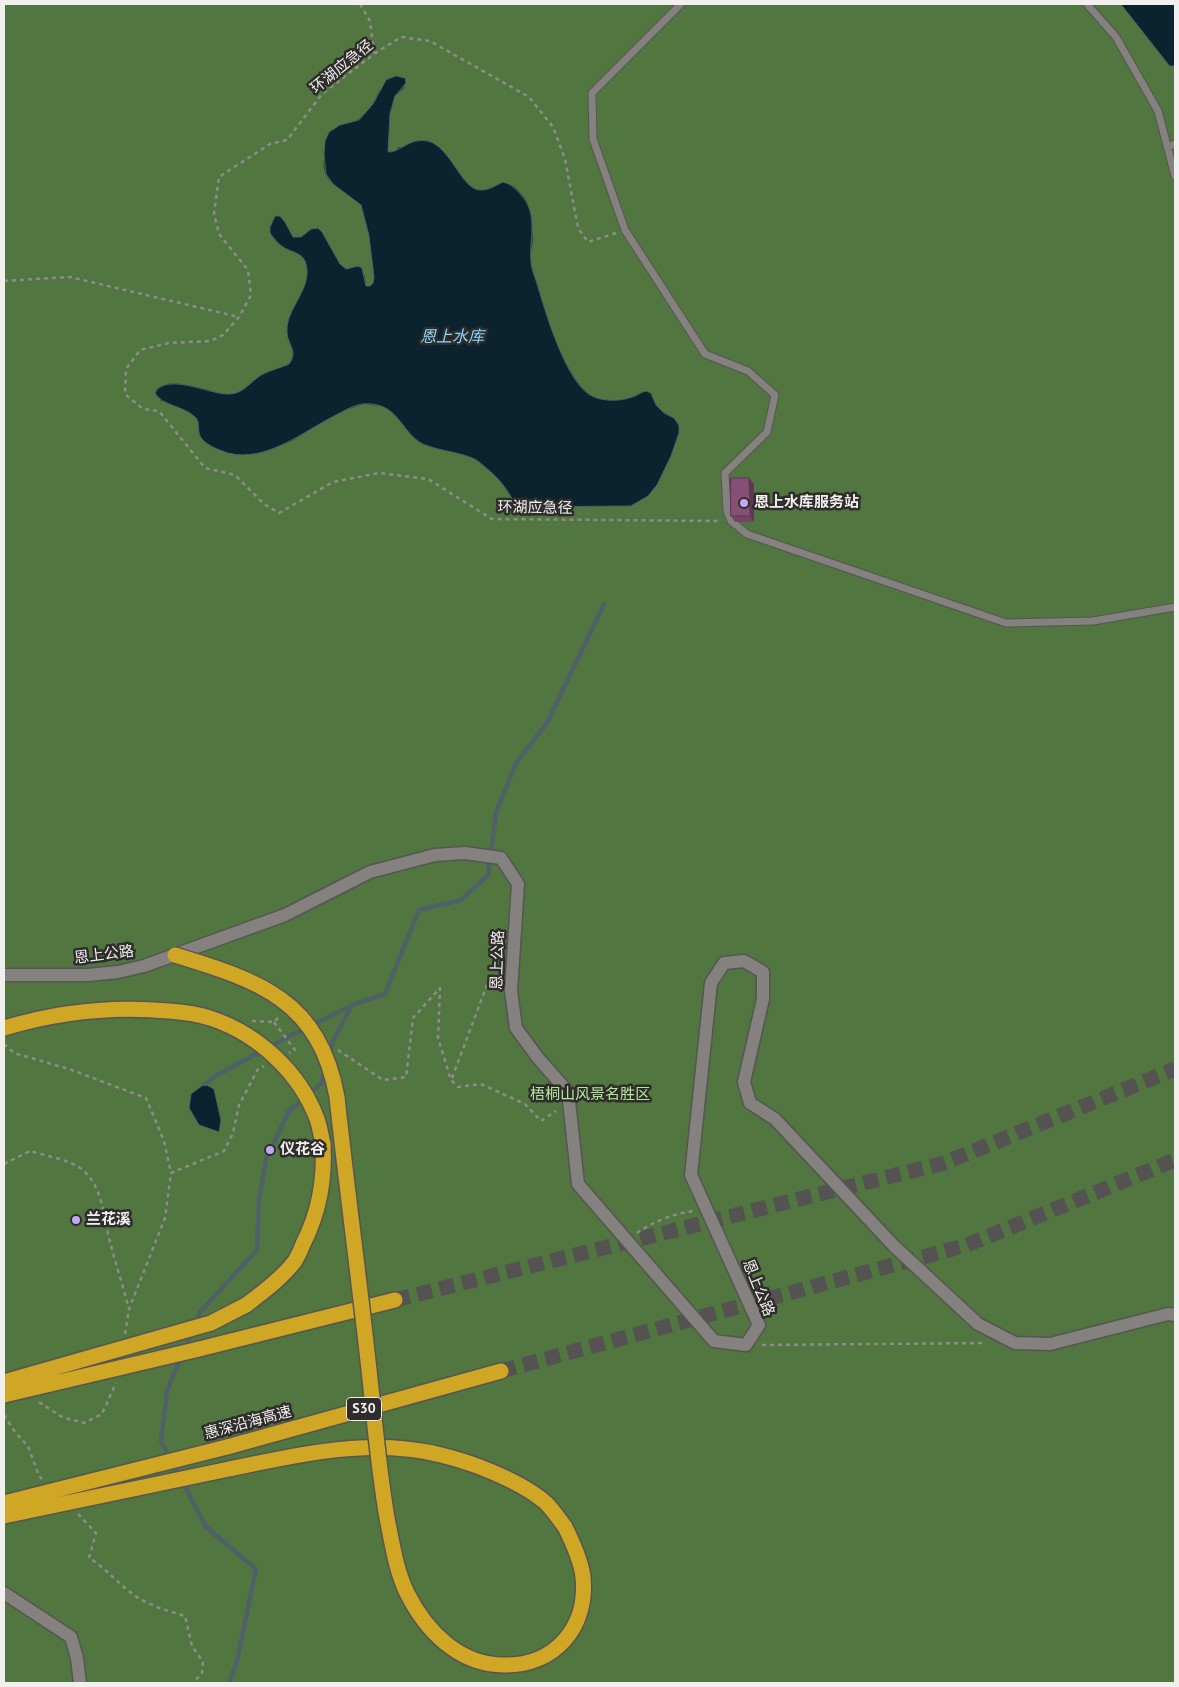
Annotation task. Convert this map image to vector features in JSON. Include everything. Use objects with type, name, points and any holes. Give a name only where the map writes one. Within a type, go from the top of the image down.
[{"type":"highway","points":[[4,1516],[307,1453],[359,1449],[407,1449],[460,1460],[508,1479],[547,1504],[565,1527],[576,1551],[583,1576],[582,1606],[577,1622],[568,1637],[554,1651],[518,1666],[495,1665],[473,1660],[454,1650],[435,1634],[419,1614],[406,1591],[397,1566],[382,1486],[337,1097],[333,1076],[326,1056],[315,1035],[302,1017],[266,989],[238,976],[175,955]]},
{"type":"highway","points":[[4,1028],[78,1012],[106,1010],[182,1012],[212,1019],[236,1029],[255,1042],[294,1076],[306,1095],[317,1119],[323,1144],[323,1174],[320,1198],[312,1228],[295,1261],[268,1289],[246,1304],[211,1323],[4,1382]]},
{"type":"highway","points":[[4,1395],[395,1300]]},
{"type":"highway","name":"惠深沿海高速","points":[[4,1503],[227,1447],[501,1371]]},
{"type":"street","name":"恩上公路","points":[[4,975],[88,975],[118,972],[144,966],[285,915],[370,872],[435,855],[465,853],[501,858],[518,884],[512,991],[516,1028],[538,1058],[568,1092],[578,1184],[714,1341],[746,1345],[759,1325],[691,1174],[711,983],[724,963],[744,960],[763,972],[763,999],[744,1082],[750,1103],[775,1119],[894,1246],[978,1324],[1015,1343],[1050,1344],[1168,1314],[1175,1315]]},
{"type":"street","points":[[4,1593],[71,1637],[77,1658],[80,1683]]},
{"type":"lane","points":[[682,4],[592,93],[593,139],[625,230],[704,354],[748,370],[774,395],[767,432],[725,473],[727,510],[731,521],[747,534],[1006,623],[1093,621],[1175,607]]},
{"type":"lane","points":[[1087,4],[1116,38],[1158,112],[1175,176]]},
{"type":"lane","points":[[1168,147],[1175,144]]},
{"type":"path","points":[[360,4],[370,20],[374,54]]},
{"type":"path","name":"环湖应急径","points":[[625,230],[588,242],[578,228],[565,159],[553,127],[529,97],[430,41],[401,38],[374,54],[322,94],[287,140],[270,144],[219,176],[214,214],[219,234],[248,270],[251,295],[239,318],[223,335],[211,340],[169,343],[140,350],[126,369],[125,394],[143,409],[158,411],[204,468],[234,475],[264,504],[279,513],[334,482],[379,473],[428,479],[492,519],[731,521]]},
{"type":"path","points":[[4,281],[70,277],[239,318]]},
{"type":"path","points":[[451,1080],[487,985]]},
{"type":"path","points":[[339,1052],[383,1080],[406,1077],[413,1018],[440,988],[438,1038],[451,1080],[458,1087],[481,1084],[525,1104],[541,1120],[556,1111]]},
{"type":"path","points":[[274,1022],[295,1050],[287,1054]]},
{"type":"path","points":[[4,1044],[14,1053],[69,1069],[146,1098],[164,1141],[171,1173],[165,1218],[129,1309],[124,1339]]},
{"type":"path","points":[[171,1173],[224,1151],[233,1133],[239,1105],[258,1069],[265,1065]]},
{"type":"path","points":[[4,1164],[30,1151],[53,1159],[70,1162],[84,1172],[96,1190],[105,1213],[110,1240],[129,1309]]},
{"type":"path","points":[[627,1240],[645,1227],[676,1215],[692,1211],[708,1213]]},
{"type":"path","points":[[746,1345],[984,1343]]},
{"type":"path","points":[[37,1401],[62,1417],[84,1423],[102,1414],[118,1378]]},
{"type":"path","points":[[4,1415],[15,1432],[28,1446],[39,1476],[46,1483]]},
{"type":"path","points":[[78,1514],[96,1533],[89,1558],[97,1562],[135,1596],[160,1608],[185,1616],[192,1646],[204,1662],[202,1673],[194,1683]]},
{"type":"green space","name":"梧桐山风景名胜区","points":[[4,4],[1121,4],[1169,66],[1175,66],[1175,1683],[4,1683]],"holes":[[[405,87],[395,96],[390,114],[388,152],[395,151],[399,147],[450,160],[464,180],[474,189],[481,191],[504,183],[510,184],[526,200],[530,212],[533,237],[531,260],[539,294],[554,337],[574,376],[584,390],[600,399],[610,400],[625,399],[646,391],[650,393],[659,408],[675,421],[679,428],[679,433],[517,507],[499,479],[474,458],[441,449],[393,412],[381,406],[364,404],[348,409],[318,424],[292,441],[256,454],[235,454],[199,435],[198,421],[186,409],[161,401],[156,390],[162,386],[180,384],[232,394],[240,391],[253,381],[289,364],[293,351],[287,336],[288,322],[304,288],[307,270],[303,258],[281,246],[270,233],[285,222],[293,237],[301,237],[311,229],[322,232],[340,264],[346,269],[358,266],[365,276],[366,286],[370,286],[373,283],[375,277],[369,229],[364,212],[361,205],[355,199],[333,184],[327,177],[324,170],[324,162],[328,147],[340,125],[359,119],[369,109],[379,91]]]},
{"type":"water","points":[[1121,4],[1175,4],[1175,66],[1170,66]]},
{"type":"water","name":"恩上水库","points":[[396,76],[405,78],[406,83],[395,96],[390,114],[388,152],[397,150],[415,141],[428,141],[443,151],[462,177],[474,188],[487,189],[503,182],[515,189],[527,203],[532,218],[531,264],[546,314],[559,348],[575,379],[584,390],[594,397],[604,400],[625,399],[646,391],[651,393],[656,405],[664,413],[674,418],[679,425],[679,433],[671,456],[657,485],[648,496],[631,506],[517,507],[499,480],[478,461],[419,442],[393,414],[386,408],[376,405],[361,404],[353,406],[298,437],[270,450],[242,455],[228,453],[210,446],[200,437],[196,418],[186,411],[163,401],[155,393],[161,387],[168,384],[178,384],[219,393],[233,394],[242,390],[263,374],[289,364],[293,352],[287,336],[288,322],[306,280],[307,270],[303,258],[281,246],[270,233],[270,227],[275,216],[280,216],[293,237],[301,237],[311,229],[318,228],[340,264],[346,269],[358,266],[362,268],[366,286],[370,286],[373,283],[374,277],[369,236],[361,205],[333,184],[326,174],[325,141],[329,132],[340,125],[359,120],[373,104],[386,80]]},
{"type":"water","points":[[205,1084],[214,1089],[221,1120],[219,1132],[199,1125],[189,1108],[191,1094]]},
{"type":"building","name":"恩上水库服务站","points":[[731,478],[749,478],[750,516],[731,516]]},
{"type":"waterway","points":[[329,1055],[333,1041],[352,1005],[385,994],[419,910],[461,900],[488,875],[496,813],[516,763],[547,723],[604,604]]},
{"type":"waterway","points":[[205,1084],[217,1075],[286,1038],[351,1006]]},
{"type":"waterway","points":[[195,1325],[200,1312],[257,1250],[259,1200],[266,1159],[289,1111],[321,1084],[325,1069]]},
{"type":"waterway","points":[[185,1348],[192,1332]]},
{"type":"waterway","points":[[181,1357],[167,1391],[161,1441],[206,1527],[256,1569],[237,1661],[229,1683]]},
{"type":"tunnel","points":[[395,1300],[944,1163],[1175,1069]]},
{"type":"tunnel","points":[[501,1371],[967,1245],[1175,1160]]},
{"type":"place","name":"恩上水库服务站","points":[[744,503]]},
{"type":"place","name":"仪花谷","points":[[270,1150]]},
{"type":"place","name":"兰花溪","points":[[76,1220]]}]
